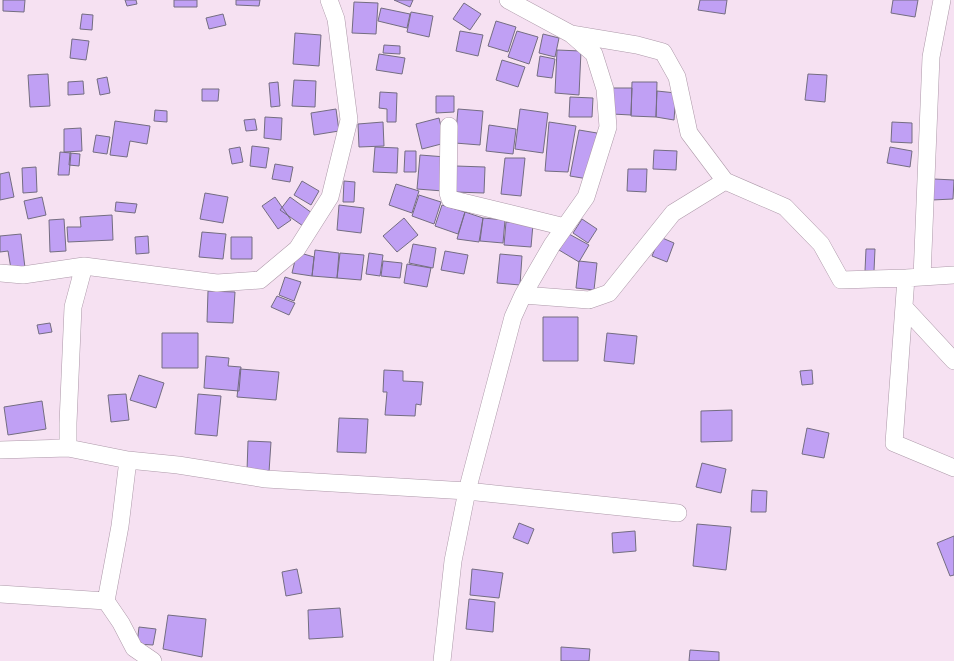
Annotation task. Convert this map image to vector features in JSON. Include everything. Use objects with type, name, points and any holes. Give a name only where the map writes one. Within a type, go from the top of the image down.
[{"type":"street","points":[[0,273],[23,275],[84,266],[217,283],[260,280],[297,249],[330,197],[349,120],[336,18],[329,0]]},
{"type":"street","points":[[442,661],[453,561],[467,491],[513,317],[523,295],[552,245],[586,197],[608,127],[605,89],[594,54],[571,34],[508,0]]},
{"type":"street","points":[[942,0],[931,57],[914,278],[904,306],[894,443],[954,468]]},
{"type":"street","points":[[571,34],[637,45],[663,52],[677,77],[689,133],[725,181],[785,207],[821,244],[841,280],[914,278],[954,275]]},
{"type":"street","points":[[449,126],[448,193],[450,199],[565,227]]},
{"type":"street","points":[[523,295],[589,300],[609,294],[673,213],[725,181]]},
{"type":"street","points":[[68,448],[73,308],[84,266]]},
{"type":"street","points":[[904,306],[954,361]]},
{"type":"street","points":[[0,450],[68,448],[128,460],[178,465],[266,479],[467,491],[678,513]]},
{"type":"street","points":[[128,460],[120,526],[106,601],[121,623],[134,648],[153,661]]},
{"type":"street","points":[[0,594],[106,601]]},
{"type":"building","points":[[3,0],[25,0],[24,12],[3,11]]},
{"type":"building","points":[[125,0],[136,0],[137,4],[127,6]]},
{"type":"building","points":[[174,0],[197,0],[197,7],[174,7]]},
{"type":"building","points":[[236,0],[260,0],[259,6],[236,5]]},
{"type":"building","points":[[394,0],[413,0],[410,7]]},
{"type":"building","points":[[700,0],[727,0],[725,14],[698,10]]},
{"type":"building","points":[[893,0],[918,0],[915,17],[891,13]]},
{"type":"building","points":[[354,2],[378,3],[376,34],[352,33]]},
{"type":"building","points":[[464,3],[481,14],[470,30],[453,19]]},
{"type":"building","points":[[381,8],[410,14],[407,28],[378,21]]},
{"type":"building","points":[[411,12],[433,16],[429,37],[407,32]]},
{"type":"building","points":[[82,14],[93,15],[92,30],[80,29]]},
{"type":"building","points":[[223,14],[226,25],[209,29],[206,18]]},
{"type":"building","points":[[496,21],[516,27],[508,52],[488,46]]},
{"type":"building","points":[[460,31],[483,35],[478,56],[456,51]]},
{"type":"building","points":[[517,31],[538,37],[529,64],[508,57]]},
{"type":"building","points":[[295,33],[321,35],[319,66],[293,64]]},
{"type":"building","points":[[543,34],[559,38],[555,57],[539,53]]},
{"type":"building","points":[[72,39],[89,41],[86,60],[70,58]]},
{"type":"building","points":[[384,45],[400,46],[400,54],[383,53]]},
{"type":"building","points":[[557,50],[581,51],[579,95],[555,93]]},
{"type":"building","points":[[379,54],[405,58],[402,74],[376,70]]},
{"type":"building","points":[[540,56],[555,59],[552,78],[537,76]]},
{"type":"building","points":[[502,60],[525,67],[518,87],[496,80]]},
{"type":"building","points":[[48,74],[50,106],[30,107],[28,75]]},
{"type":"building","points":[[808,74],[827,75],[825,102],[805,100]]},
{"type":"building","points":[[107,77],[110,93],[100,95],[97,79]]},
{"type":"building","points":[[294,80],[316,81],[315,107],[292,106]]},
{"type":"building","points":[[83,81],[84,94],[68,95],[68,82]]},
{"type":"building","points":[[278,82],[280,106],[271,107],[269,83]]},
{"type":"building","points":[[632,82],[657,82],[656,117],[631,116]]},
{"type":"building","points":[[611,88],[632,88],[631,115],[612,114]]},
{"type":"building","points":[[202,89],[219,89],[218,101],[202,101]]},
{"type":"building","points":[[657,91],[676,93],[674,120],[656,117]]},
{"type":"building","points":[[380,92],[397,93],[396,122],[387,122],[387,109],[379,108]]},
{"type":"building","points":[[436,96],[454,96],[454,112],[436,113]]},
{"type":"building","points":[[570,97],[593,98],[592,117],[569,117]]},
{"type":"building","points":[[336,109],[339,131],[314,135],[311,113]]},
{"type":"building","points":[[458,109],[483,111],[480,145],[455,143]]},
{"type":"building","points":[[520,109],[548,113],[543,153],[515,149]]},
{"type":"building","points":[[155,110],[167,111],[167,122],[154,121]]},
{"type":"building","points":[[265,117],[282,118],[281,140],[264,138]]},
{"type":"building","points":[[439,118],[445,143],[422,149],[416,124]]},
{"type":"building","points":[[255,119],[257,130],[246,131],[244,120]]},
{"type":"building","points":[[115,121],[150,126],[147,144],[130,141],[127,157],[110,155]]},
{"type":"building","points":[[383,122],[384,146],[359,147],[358,124]]},
{"type":"building","points":[[549,122],[576,126],[568,172],[545,171]]},
{"type":"building","points":[[892,122],[912,123],[912,143],[891,142]]},
{"type":"building","points":[[489,125],[516,129],[513,154],[486,151]]},
{"type":"building","points":[[81,128],[82,151],[64,152],[64,129]]},
{"type":"building","points":[[579,130],[597,133],[588,179],[570,176]]},
{"type":"building","points":[[96,135],[110,137],[107,154],[93,152]]},
{"type":"building","points":[[252,146],[269,148],[266,168],[250,166]]},
{"type":"building","points":[[240,147],[243,162],[232,164],[229,149]]},
{"type":"building","points":[[375,147],[398,148],[397,173],[373,172]]},
{"type":"building","points":[[890,147],[912,151],[910,167],[887,163]]},
{"type":"building","points":[[654,150],[677,151],[676,170],[653,169]]},
{"type":"building","points":[[405,151],[416,151],[416,172],[404,172]]},
{"type":"building","points":[[60,152],[71,153],[69,175],[58,175]]},
{"type":"building","points":[[70,153],[80,154],[79,166],[69,165]]},
{"type":"building","points":[[420,155],[446,157],[443,191],[417,189]]},
{"type":"building","points":[[505,158],[525,158],[521,196],[501,194]]},
{"type":"building","points":[[275,164],[293,167],[290,182],[272,179]]},
{"type":"building","points":[[456,166],[485,167],[484,193],[455,192]]},
{"type":"building","points":[[36,167],[37,192],[23,193],[22,168]]},
{"type":"building","points":[[628,169],[647,169],[646,192],[627,191]]},
{"type":"building","points":[[9,172],[14,197],[0,200],[0,174]]},
{"type":"building","points":[[934,179],[954,180],[953,199],[932,200]]},
{"type":"building","points":[[302,181],[319,191],[311,205],[294,195]]},
{"type":"building","points":[[344,181],[355,182],[354,202],[343,202]]},
{"type":"building","points":[[396,184],[419,191],[412,213],[389,205]]},
{"type":"building","points":[[205,193],[228,197],[223,223],[200,219]]},
{"type":"building","points":[[419,195],[441,202],[434,224],[412,216]]},
{"type":"building","points":[[42,197],[46,215],[28,219],[24,201]]},
{"type":"building","points":[[275,197],[291,220],[278,229],[262,206]]},
{"type":"building","points":[[290,197],[312,213],[303,226],[280,210]]},
{"type":"building","points":[[116,202],[137,204],[135,213],[115,211]]},
{"type":"building","points":[[339,205],[364,208],[361,233],[337,230]]},
{"type":"building","points":[[442,205],[465,212],[458,234],[435,226]]},
{"type":"building","points":[[465,212],[483,218],[479,242],[457,239]]},
{"type":"building","points":[[112,215],[113,240],[68,242],[67,227],[81,227],[80,217]]},
{"type":"building","points":[[404,218],[418,235],[397,252],[383,236]]},
{"type":"building","points":[[483,218],[505,220],[503,243],[480,241]]},
{"type":"building","points":[[64,219],[66,251],[50,252],[49,220]]},
{"type":"building","points":[[582,219],[597,229],[588,243],[573,233]]},
{"type":"building","points":[[506,222],[533,224],[531,247],[504,245]]},
{"type":"building","points":[[202,232],[226,234],[223,259],[199,257]]},
{"type":"building","points":[[21,234],[25,268],[11,269],[8,251],[0,252],[0,236]]},
{"type":"building","points":[[569,234],[589,245],[579,262],[559,250]]},
{"type":"building","points":[[148,236],[149,253],[136,254],[135,237]]},
{"type":"building","points":[[231,237],[252,237],[252,259],[231,259]]},
{"type":"building","points":[[660,237],[674,243],[667,262],[652,256]]},
{"type":"building","points":[[413,244],[436,248],[433,268],[409,263]]},
{"type":"building","points":[[866,249],[875,249],[874,271],[865,271]]},
{"type":"building","points":[[315,250],[339,253],[337,278],[312,276]]},
{"type":"building","points":[[445,251],[468,255],[464,274],[441,270]]},
{"type":"building","points":[[297,252],[314,257],[312,276],[292,273]]},
{"type":"building","points":[[340,253],[364,255],[361,280],[337,278]]},
{"type":"building","points":[[369,253],[383,255],[380,276],[366,274]]},
{"type":"building","points":[[500,254],[522,256],[520,285],[497,283]]},
{"type":"building","points":[[383,261],[402,263],[400,278],[381,276]]},
{"type":"building","points":[[579,261],[597,263],[594,290],[576,288]]},
{"type":"building","points":[[407,264],[431,268],[427,287],[404,283]]},
{"type":"building","points":[[285,277],[301,282],[294,301],[279,295]]},
{"type":"building","points":[[208,291],[235,292],[233,323],[207,322]]},
{"type":"building","points":[[277,296],[295,303],[289,315],[271,307]]},
{"type":"building","points":[[543,317],[578,317],[578,361],[543,361]]},
{"type":"building","points":[[50,323],[52,332],[39,334],[37,325]]},
{"type":"building","points":[[162,333],[198,333],[198,368],[162,368]]},
{"type":"building","points":[[607,333],[637,336],[634,364],[604,361]]},
{"type":"building","points":[[206,356],[229,358],[228,366],[241,367],[239,391],[204,388]]},
{"type":"building","points":[[240,369],[279,372],[276,400],[237,397]]},
{"type":"building","points":[[384,370],[403,371],[403,381],[423,382],[421,405],[416,404],[415,416],[385,415],[387,392],[383,392]]},
{"type":"building","points":[[812,370],[813,384],[802,385],[800,371]]},
{"type":"building","points":[[139,375],[164,383],[156,408],[130,400]]},
{"type":"building","points":[[126,394],[129,420],[111,422],[108,395]]},
{"type":"building","points":[[198,394],[221,396],[217,436],[195,434]]},
{"type":"building","points":[[42,401],[46,429],[8,435],[4,407]]},
{"type":"building","points":[[732,410],[732,441],[701,442],[701,411]]},
{"type":"building","points":[[339,418],[368,419],[366,453],[337,452]]},
{"type":"building","points":[[807,428],[829,433],[824,458],[802,454]]},
{"type":"building","points":[[248,441],[271,442],[269,472],[247,471]]},
{"type":"building","points":[[702,463],[726,469],[721,493],[696,487]]},
{"type":"building","points":[[752,490],[767,491],[766,512],[751,512]]},
{"type":"building","points":[[519,523],[534,529],[528,544],[513,538]]},
{"type":"building","points":[[697,524],[731,527],[726,570],[693,566]]},
{"type":"building","points":[[635,531],[636,551],[613,553],[612,533]]},
{"type":"building","points":[[954,536],[954,575],[950,576],[937,543]]},
{"type":"building","points":[[297,569],[302,593],[286,596],[282,572]]},
{"type":"building","points":[[472,569],[503,573],[499,598],[470,595]]},
{"type":"building","points":[[469,599],[495,602],[493,632],[466,629]]},
{"type":"building","points":[[340,608],[343,637],[309,639],[308,610]]},
{"type":"building","points":[[168,615],[206,619],[202,657],[163,649]]},
{"type":"building","points":[[139,627],[156,629],[153,645],[137,644]]},
{"type":"building","points":[[561,647],[590,649],[589,661],[561,661]]},
{"type":"building","points":[[690,650],[719,652],[719,661],[689,661]]}]
